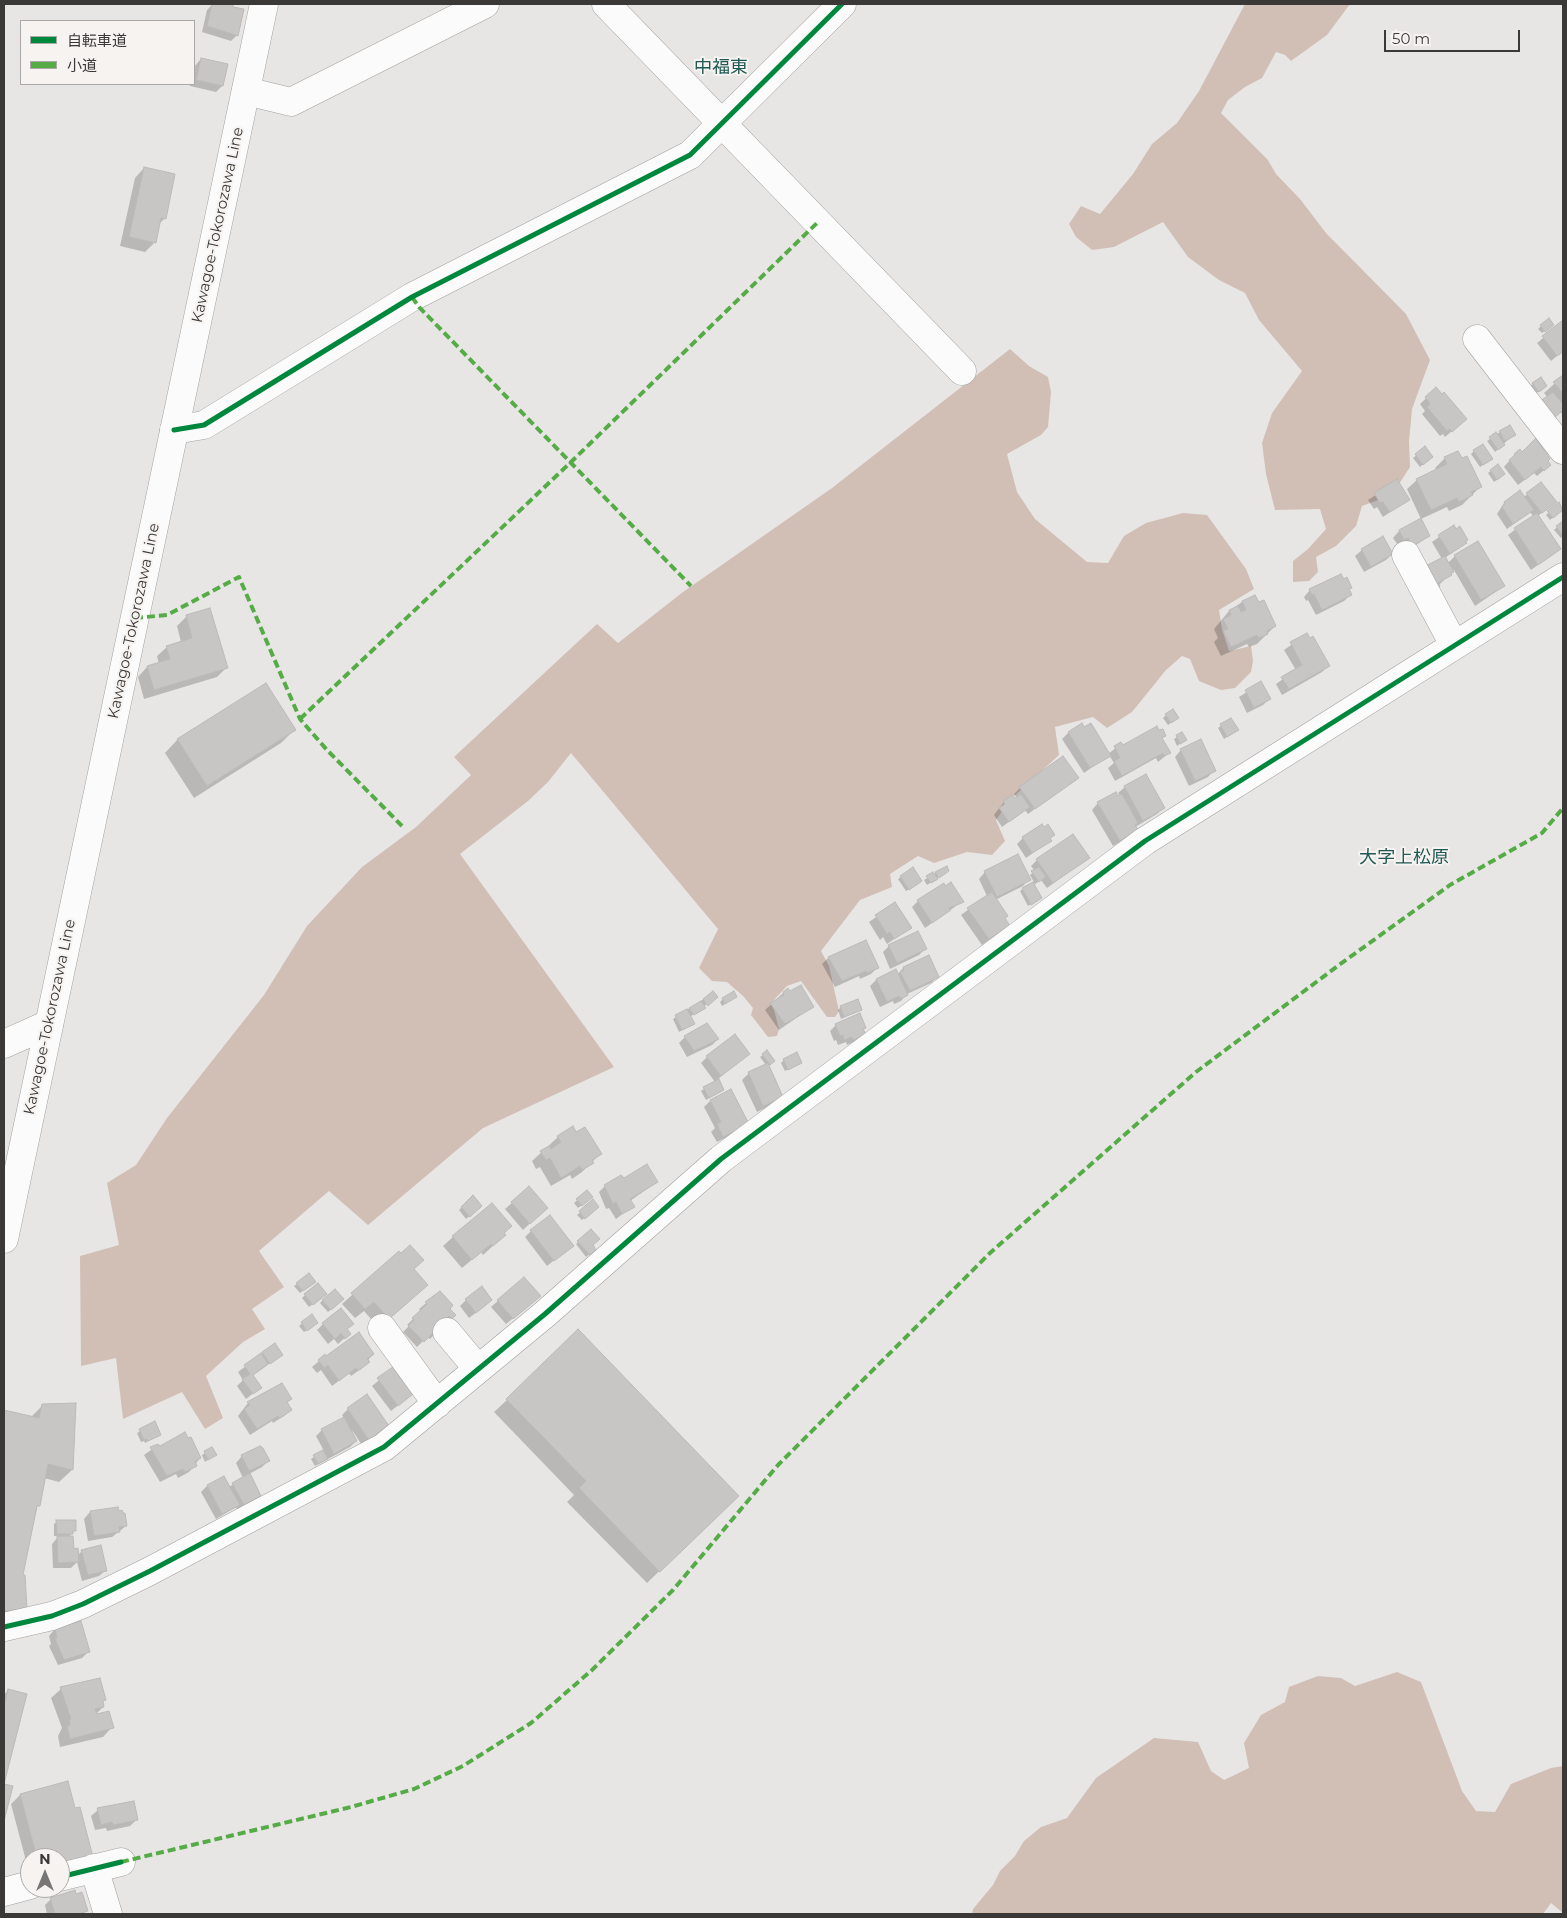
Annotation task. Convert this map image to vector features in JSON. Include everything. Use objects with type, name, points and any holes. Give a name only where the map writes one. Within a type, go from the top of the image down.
[{"type":"street","name":"Kawagoe-Tokorozawa Line","points":[[4,1239],[264,4]]},
{"type":"street","points":[[246,91],[292,102],[485,4]]},
{"type":"street","points":[[606,4],[962,371]]},
{"type":"street","points":[[174,430],[204,425],[412,296],[690,155],[842,4]]},
{"type":"street","points":[[1476,339],[1563,450]]},
{"type":"street","points":[[1406,555],[1454,645]]},
{"type":"street","points":[[4,1627],[52,1616],[83,1604],[150,1571],[384,1447],[478,1369],[721,1159],[1145,840],[1563,577]]},
{"type":"street","points":[[4,1044],[49,1024]]},
{"type":"street","points":[[382,1328],[437,1404]]},
{"type":"street","points":[[447,1332],[478,1369]]},
{"type":"street","points":[[70,1874],[121,1862]]},
{"type":"street","points":[[94,1868],[108,1914]]},
{"type":"street","points":[[4,1892],[20,1888]]},
{"type":"shaded area","points":[[1245,4],[1350,4],[1327,35],[1291,61],[1285,55],[1276,52],[1262,78],[1245,87],[1228,100],[1221,113],[1268,160],[1276,174],[1300,199],[1326,233],[1406,314],[1430,360],[1412,409],[1409,441],[1410,467],[1392,495],[1362,506],[1356,526],[1336,546],[1316,557],[1318,572],[1309,581],[1293,582],[1293,561],[1308,549],[1326,529],[1320,509],[1275,510],[1266,474],[1262,443],[1272,413],[1302,371],[1259,320],[1245,293],[1219,280],[1188,257],[1163,222],[1114,247],[1092,250],[1076,237],[1069,224],[1081,206],[1100,214],[1133,174],[1152,144],[1177,123],[1199,91]]},
{"type":"shaded area","points":[[1010,349],[1029,366],[1048,377],[1051,392],[1048,427],[1041,435],[1007,454],[1017,492],[1035,519],[1087,562],[1108,563],[1124,536],[1146,523],[1183,513],[1207,515],[1246,569],[1254,589],[1219,610],[1222,629],[1229,651],[1251,646],[1253,661],[1251,672],[1235,688],[1221,690],[1199,681],[1190,659],[1182,656],[1166,670],[1132,712],[1107,728],[1093,717],[1055,727],[1059,755],[1010,800],[996,820],[1005,841],[992,855],[967,852],[934,863],[918,856],[890,874],[892,887],[860,900],[821,951],[829,966],[839,1011],[835,1017],[827,1017],[801,981],[787,986],[772,1002],[779,1029],[777,1036],[768,1037],[751,1015],[753,1008],[727,982],[712,981],[699,968],[718,929],[571,753],[548,782],[528,801],[460,854],[614,1067],[483,1128],[368,1225],[329,1191],[259,1251],[284,1287],[252,1309],[265,1329],[243,1342],[206,1376],[223,1418],[205,1429],[182,1392],[123,1419],[116,1358],[81,1366],[80,1256],[119,1245],[107,1183],[136,1165],[167,1118],[264,995],[307,926],[362,867],[416,827],[471,775],[454,757],[597,624],[618,643],[683,592],[832,488]]},
{"type":"shaded area","points":[[1397,1672],[1421,1682],[1462,1791],[1476,1811],[1495,1812],[1511,1784],[1551,1768],[1563,1766],[1563,1913],[1551,1903],[1543,1914],[972,1914],[973,1909],[993,1885],[1000,1871],[1015,1856],[1024,1841],[1041,1827],[1067,1818],[1096,1778],[1154,1738],[1198,1742],[1211,1771],[1224,1780],[1249,1768],[1244,1743],[1261,1715],[1285,1702],[1289,1687],[1318,1676],[1341,1678],[1355,1686]]},
{"type":"building","points":[[212,4],[233,4],[233,7],[244,9],[238,36],[207,26]]},
{"type":"building","points":[[201,58],[228,64],[223,86],[196,80]]},
{"type":"building","points":[[144,167],[175,174],[166,219],[161,218],[156,243],[129,237]]},
{"type":"building","points":[[1549,318],[1554,325],[1545,332],[1540,325]]},
{"type":"building","points":[[1563,320],[1563,352],[1557,356],[1542,336]]},
{"type":"building","points":[[1563,375],[1563,393],[1553,382]]},
{"type":"building","points":[[1541,377],[1547,386],[1539,392],[1532,383]]},
{"type":"building","points":[[1436,387],[1442,394],[1444,392],[1467,419],[1452,432],[1450,429],[1447,431],[1427,407],[1430,404],[1425,397]]},
{"type":"building","points":[[1553,392],[1563,404],[1563,410],[1553,419],[1539,402]]},
{"type":"building","points":[[1510,425],[1516,435],[1505,441],[1499,431]]},
{"type":"building","points":[[1496,432],[1505,445],[1498,450],[1489,437]]},
{"type":"building","points":[[1536,438],[1550,459],[1548,461],[1551,465],[1544,471],[1541,467],[1525,480],[1509,460],[1520,449],[1522,452]]},
{"type":"building","points":[[1483,444],[1493,459],[1483,465],[1473,450]]},
{"type":"building","points":[[1425,446],[1433,457],[1423,465],[1415,454]]},
{"type":"building","points":[[1458,451],[1462,458],[1467,456],[1482,487],[1471,492],[1473,495],[1459,502],[1457,498],[1431,510],[1416,479],[1447,464],[1444,457]]},
{"type":"building","points":[[1498,464],[1505,474],[1497,480],[1490,470]]},
{"type":"building","points":[[1397,479],[1410,500],[1390,512],[1383,502],[1380,503],[1374,493]]},
{"type":"building","points":[[1541,482],[1557,502],[1542,513],[1526,493]]},
{"type":"building","points":[[1520,490],[1534,510],[1513,524],[1502,507],[1505,504],[1504,502]]},
{"type":"building","points":[[1559,502],[1563,510],[1553,518],[1547,511]]},
{"type":"building","points":[[1537,513],[1561,549],[1538,565],[1514,528]]},
{"type":"building","points":[[1421,518],[1430,536],[1412,546],[1408,538],[1404,540],[1399,530]]},
{"type":"building","points":[[1563,521],[1563,536],[1556,526]]},
{"type":"building","points":[[1454,525],[1456,529],[1460,526],[1468,540],[1465,542],[1467,543],[1450,554],[1438,535]]},
{"type":"building","points":[[1383,536],[1393,554],[1371,567],[1361,549]]},
{"type":"building","points":[[1478,541],[1505,586],[1481,600],[1454,555]]},
{"type":"building","points":[[1445,556],[1454,572],[1438,583],[1440,586],[1432,591],[1420,569]]},
{"type":"building","points":[[1341,574],[1344,579],[1347,577],[1352,588],[1349,589],[1352,595],[1322,610],[1314,594],[1312,595],[1309,589]]},
{"type":"building","points":[[1255,595],[1259,602],[1264,600],[1276,626],[1267,631],[1268,634],[1259,638],[1257,635],[1231,647],[1223,631],[1228,629],[1223,619],[1231,615],[1229,610],[1238,606],[1241,612],[1246,610],[1242,601]]},
{"type":"building","points":[[210,608],[228,668],[154,690],[147,666],[170,659],[166,646],[192,638],[186,615]]},
{"type":"building","points":[[1307,633],[1310,638],[1313,636],[1330,666],[1289,689],[1281,677],[1302,665],[1290,642]]},
{"type":"building","points":[[1261,681],[1271,699],[1254,708],[1245,690]]},
{"type":"building","points":[[266,683],[296,730],[207,786],[177,739]]},
{"type":"building","points":[[1173,709],[1179,718],[1171,723],[1165,714]]},
{"type":"building","points":[[1231,718],[1239,730],[1227,737],[1220,724]]},
{"type":"building","points":[[1082,723],[1084,727],[1091,723],[1111,756],[1090,768],[1068,732]]},
{"type":"building","points":[[1157,726],[1159,730],[1163,729],[1166,736],[1162,738],[1171,753],[1164,756],[1163,753],[1122,776],[1114,761],[1120,758],[1114,746],[1121,742],[1123,745]]},
{"type":"building","points":[[1182,732],[1187,740],[1180,744],[1176,735]]},
{"type":"building","points":[[1201,739],[1216,771],[1195,781],[1180,749]]},
{"type":"building","points":[[1063,756],[1079,778],[1035,809],[1019,787]]},
{"type":"building","points":[[1146,774],[1165,808],[1143,821],[1124,786]]},
{"type":"building","points":[[1116,792],[1118,796],[1122,794],[1138,823],[1135,825],[1138,830],[1120,841],[1097,802]]},
{"type":"building","points":[[1021,794],[1030,807],[1009,822],[999,808],[1005,804],[1003,801],[1012,795],[1015,798]]},
{"type":"building","points":[[1042,824],[1044,827],[1048,824],[1055,835],[1050,838],[1052,841],[1032,853],[1022,837]]},
{"type":"building","points":[[1073,834],[1090,858],[1053,883],[1036,859]]},
{"type":"building","points":[[1018,854],[1031,880],[997,897],[984,871]]},
{"type":"building","points":[[947,866],[949,871],[939,878],[935,872]]},
{"type":"building","points":[[913,867],[922,881],[909,890],[900,876]]},
{"type":"building","points":[[1039,867],[1046,877],[1039,882],[1031,871]]},
{"type":"building","points":[[933,872],[938,879],[931,883],[926,876]]},
{"type":"building","points":[[951,882],[964,902],[949,908],[951,910],[932,923],[917,900],[944,883],[945,886]]},
{"type":"building","points":[[1033,882],[1042,898],[1031,905],[1022,888]]},
{"type":"building","points":[[992,892],[1008,916],[1005,918],[1010,926],[989,939],[967,908]]},
{"type":"building","points":[[895,902],[912,928],[894,939],[890,932],[887,934],[875,915]]},
{"type":"building","points":[[918,931],[927,949],[897,963],[888,945]]},
{"type":"building","points":[[866,940],[879,968],[842,981],[828,957]]},
{"type":"building","points":[[929,955],[939,977],[910,991],[900,972],[904,970],[903,967]]},
{"type":"building","points":[[896,969],[908,995],[901,999],[899,996],[887,1002],[876,979]]},
{"type":"building","points":[[801,985],[814,1007],[785,1024],[770,1003],[784,995],[783,992],[788,988],[790,991]]},
{"type":"building","points":[[713,991],[718,997],[708,1006],[703,999]]},
{"type":"building","points":[[734,991],[737,997],[725,1004],[722,998]]},
{"type":"building","points":[[858,999],[862,1010],[844,1017],[840,1006]]},
{"type":"building","points":[[701,1001],[706,1008],[694,1015],[689,1008]]},
{"type":"building","points":[[687,1009],[695,1024],[682,1030],[675,1015]]},
{"type":"building","points":[[860,1013],[866,1028],[863,1029],[866,1034],[853,1040],[852,1037],[844,1040],[843,1035],[840,1036],[835,1024]]},
{"type":"building","points":[[707,1023],[719,1039],[694,1051],[684,1036]]},
{"type":"building","points":[[735,1034],[750,1054],[721,1076],[706,1056]]},
{"type":"building","points":[[767,1050],[775,1061],[770,1065],[762,1054]]},
{"type":"building","points":[[797,1052],[802,1063],[788,1070],[783,1059]]},
{"type":"building","points":[[768,1063],[783,1097],[763,1106],[748,1072]]},
{"type":"building","points":[[719,1079],[724,1090],[709,1098],[703,1087]]},
{"type":"building","points":[[731,1089],[749,1124],[723,1137],[717,1124],[721,1122],[710,1100]]},
{"type":"building","points":[[573,1126],[576,1132],[585,1127],[602,1154],[592,1160],[594,1163],[582,1170],[580,1166],[561,1178],[550,1158],[546,1160],[540,1151],[549,1146],[551,1149],[561,1142],[557,1136]]},
{"type":"building","points":[[647,1164],[658,1182],[630,1199],[635,1207],[622,1214],[616,1202],[613,1204],[604,1185],[621,1175],[624,1178]]},
{"type":"building","points":[[529,1186],[548,1208],[530,1224],[511,1202]]},
{"type":"building","points":[[587,1190],[593,1197],[582,1206],[576,1199]]},
{"type":"building","points":[[473,1195],[482,1206],[470,1217],[461,1207]]},
{"type":"building","points":[[593,1199],[599,1207],[585,1219],[579,1211]]},
{"type":"building","points":[[492,1203],[512,1226],[504,1233],[506,1235],[493,1246],[491,1244],[472,1260],[452,1236]]},
{"type":"building","points":[[550,1215],[574,1246],[554,1261],[530,1230]]},
{"type":"building","points":[[591,1229],[600,1239],[593,1245],[596,1250],[590,1255],[577,1241]]},
{"type":"building","points":[[410,1245],[424,1260],[414,1269],[428,1285],[389,1319],[374,1302],[365,1309],[351,1293],[399,1251],[401,1253]]},
{"type":"building","points":[[309,1273],[316,1282],[303,1291],[296,1283]]},
{"type":"building","points":[[524,1277],[541,1296],[513,1319],[497,1300]]},
{"type":"building","points":[[318,1283],[327,1294],[313,1305],[304,1294]]},
{"type":"building","points":[[482,1286],[492,1300],[476,1313],[465,1299]]},
{"type":"building","points":[[335,1289],[344,1299],[331,1310],[322,1300]]},
{"type":"building","points":[[440,1291],[453,1305],[450,1309],[456,1315],[452,1319],[449,1316],[424,1342],[408,1326],[414,1320],[412,1318],[427,1304],[425,1302]]},
{"type":"building","points":[[341,1308],[354,1324],[347,1329],[351,1334],[345,1339],[341,1333],[335,1339],[322,1323]]},
{"type":"building","points":[[312,1314],[318,1323],[307,1331],[301,1322]]},
{"type":"building","points":[[578,1329],[739,1496],[660,1572],[579,1488],[586,1481],[506,1399]]},
{"type":"building","points":[[359,1332],[374,1354],[367,1359],[370,1362],[358,1371],[356,1368],[339,1381],[328,1365],[324,1368],[318,1360]]},
{"type":"building","points":[[275,1343],[283,1355],[270,1364],[262,1352]]},
{"type":"building","points":[[261,1353],[268,1364],[253,1375],[262,1388],[253,1394],[242,1379],[250,1374],[244,1365]]},
{"type":"building","points":[[397,1364],[417,1391],[398,1406],[377,1378]]},
{"type":"building","points":[[282,1383],[292,1399],[287,1402],[292,1410],[257,1429],[244,1409],[250,1405],[247,1402]]},
{"type":"building","points":[[367,1394],[389,1426],[369,1440],[347,1408]]},
{"type":"building","points":[[76,1403],[73,1470],[48,1464],[40,1506],[37,1506],[23,1575],[25,1575],[27,1609],[4,1611],[4,1410],[39,1418],[42,1404]]},
{"type":"building","points":[[344,1417],[357,1441],[334,1454],[321,1429]]},
{"type":"building","points":[[155,1421],[161,1435],[148,1441],[147,1439],[144,1440],[139,1429]]},
{"type":"building","points":[[185,1432],[188,1438],[191,1437],[201,1458],[195,1461],[197,1466],[185,1472],[183,1469],[167,1476],[150,1447],[158,1444],[160,1446]]},
{"type":"building","points":[[260,1446],[270,1461],[249,1471],[241,1455]]},
{"type":"building","points":[[212,1447],[217,1455],[208,1460],[204,1451]]},
{"type":"building","points":[[323,1450],[328,1459],[318,1464],[313,1455]]},
{"type":"building","points":[[250,1473],[261,1496],[244,1505],[232,1483]]},
{"type":"building","points":[[224,1476],[240,1505],[222,1514],[207,1485]]},
{"type":"building","points":[[118,1507],[119,1511],[122,1510],[125,1513],[127,1526],[119,1527],[120,1532],[94,1536],[90,1511]]},
{"type":"building","points":[[56,1520],[76,1520],[76,1531],[73,1531],[73,1534],[57,1534]]},
{"type":"building","points":[[57,1536],[73,1536],[74,1549],[78,1548],[79,1562],[58,1563]]},
{"type":"building","points":[[101,1545],[107,1571],[88,1575],[81,1550]]},
{"type":"building","points":[[81,1621],[90,1652],[64,1660],[55,1639],[57,1638],[55,1628]]},
{"type":"building","points":[[100,1678],[106,1700],[103,1701],[104,1707],[95,1709],[97,1714],[109,1711],[114,1728],[70,1739],[67,1726],[70,1725],[69,1719],[71,1719],[60,1687]]},
{"type":"building","points":[[8,1689],[27,1694],[4,1784],[4,1705]]},
{"type":"building","points":[[68,1781],[75,1808],[80,1807],[93,1857],[70,1863],[70,1848],[34,1848],[20,1794]]},
{"type":"building","points":[[4,1784],[13,1786],[4,1821]]},
{"type":"building","points":[[134,1801],[138,1820],[113,1825],[112,1822],[101,1825],[97,1808]]},
{"type":"building","points":[[75,1890],[76,1894],[82,1892],[88,1911],[78,1914],[55,1914],[50,1898],[70,1898],[70,1892]]},
{"type":"marked path","points":[[300,719],[570,463],[817,223]]},
{"type":"marked path","points":[[412,297],[419,307],[691,586]]},
{"type":"marked path","points":[[135,618],[167,615],[239,577],[300,719],[327,750],[404,828]]},
{"type":"marked path","points":[[121,1862],[351,1807],[414,1789],[463,1766],[531,1723],[592,1670],[673,1590],[778,1465],[990,1253],[1196,1072],[1450,885],[1542,833],[1563,808]]},
{"type":"cycle path","points":[[174,430],[204,425],[412,297],[690,155],[842,4]]},
{"type":"cycle path","points":[[4,1627],[52,1616],[83,1604],[150,1571],[384,1447],[545,1314],[721,1159],[1145,841],[1563,577]]},
{"type":"cycle path","points":[[70,1875],[121,1862]]},
{"type":"district","name":"中福東","points":[[721,68]]},
{"type":"district","name":"大字上松原","points":[[1404,858]]}]
